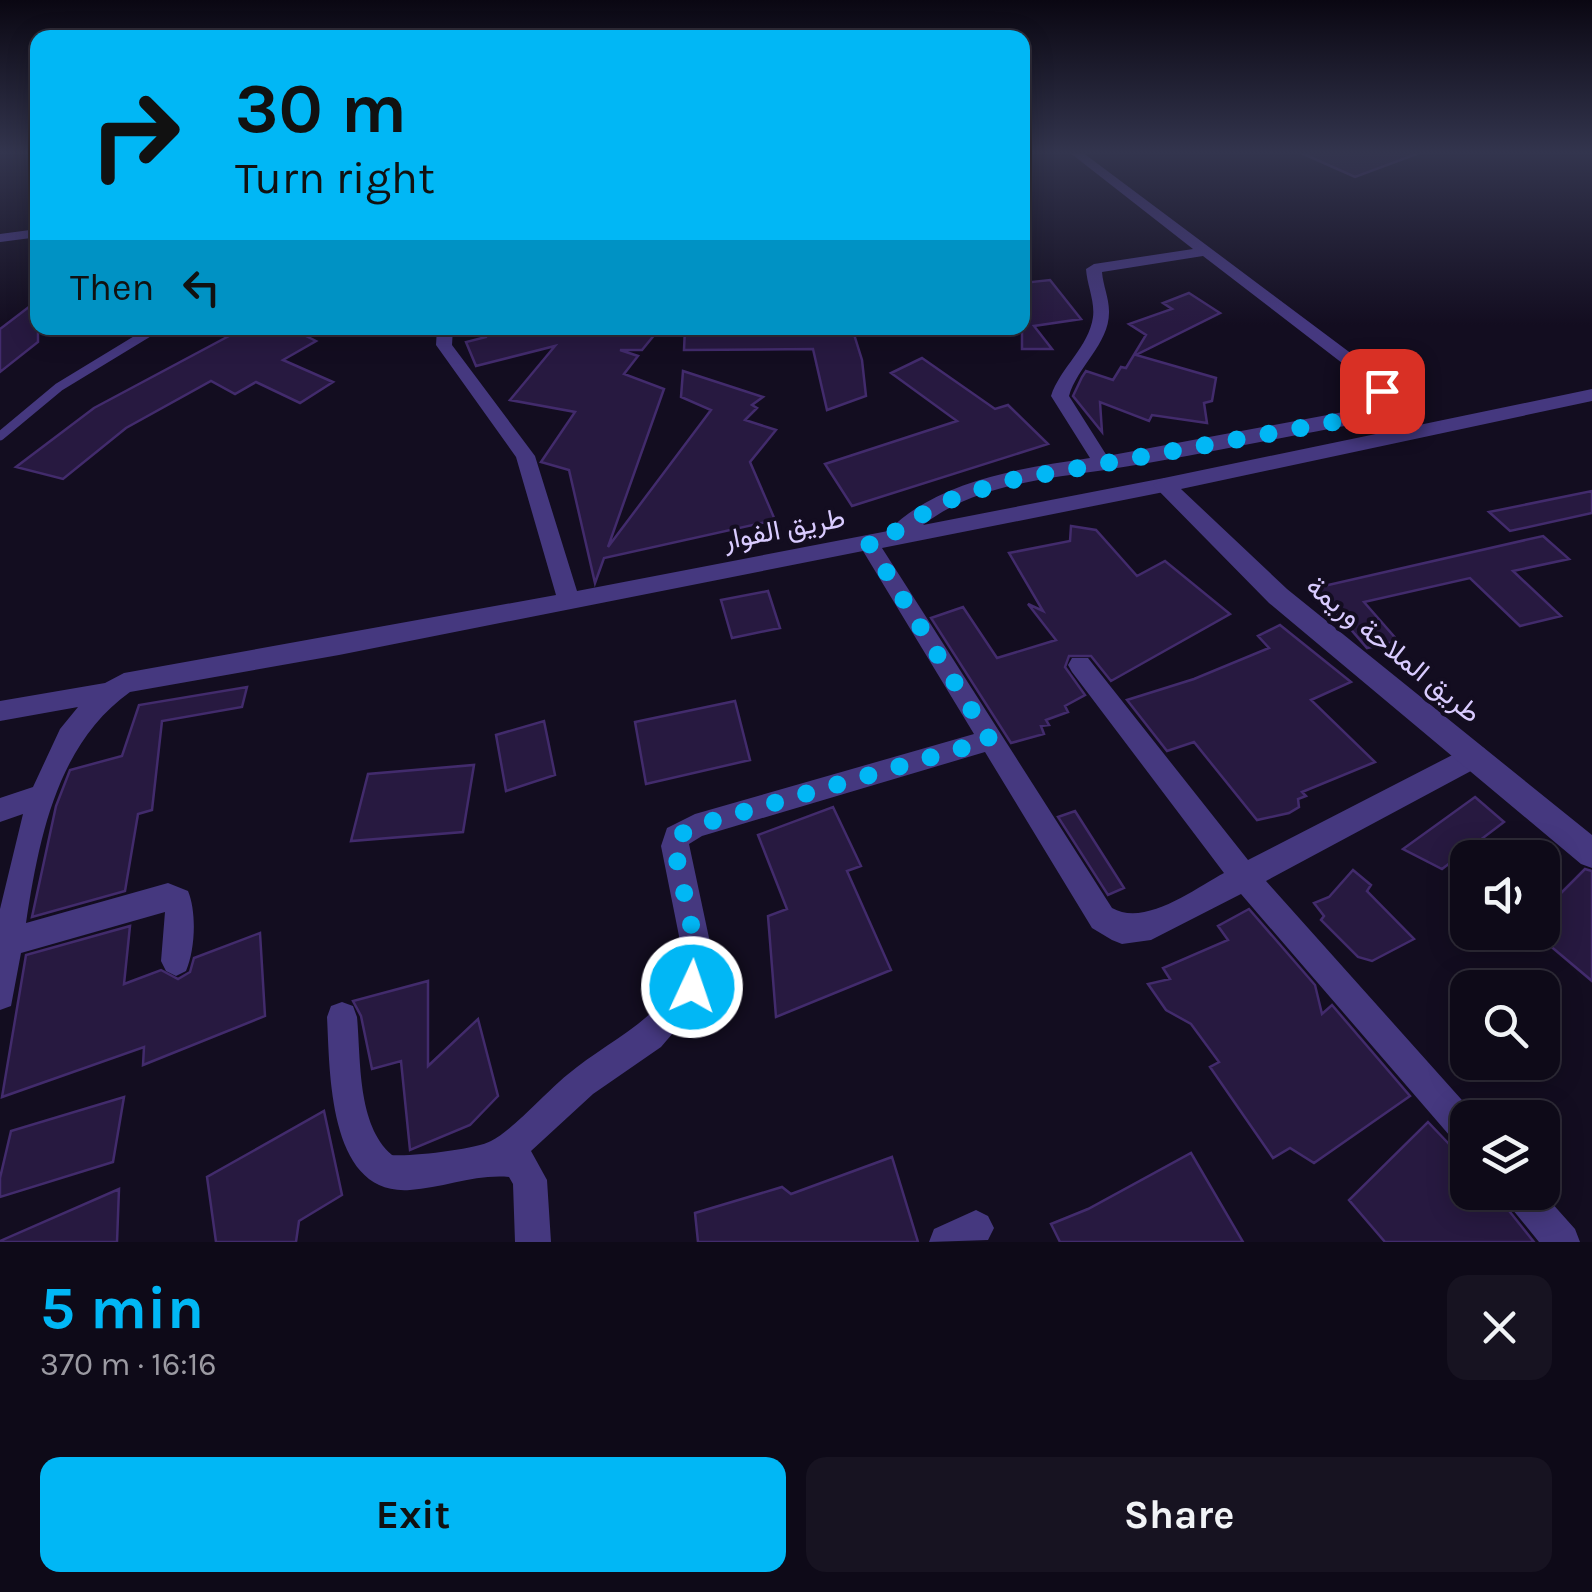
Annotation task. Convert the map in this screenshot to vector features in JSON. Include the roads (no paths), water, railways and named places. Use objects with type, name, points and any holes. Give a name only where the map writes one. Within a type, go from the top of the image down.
[{"type":"street","points":[[894,536],[913,518],[970,492],[1012,480],[1362,417],[1384,402],[1374,379],[1152,210]]},
{"type":"street","points":[[1102,464],[1060,396],[1062,384],[1100,321],[1094,269],[1206,250]]},
{"type":"street","points":[[445,335],[444,345],[525,456],[569,602]]},
{"type":"street","name":"طريق الفوار","points":[[0,711],[105,692],[148,677],[340,646],[1164,485],[1592,395]]},
{"type":"street","name":"طريق الملاحة وريمة","points":[[1164,485],[1278,596],[1592,854]]},
{"type":"street","points":[[868,542],[1102,918],[1122,930],[1151,926],[1475,756]]},
{"type":"street","points":[[1080,666],[1244,877],[1450,1111]]},
{"type":"street","name":"طريق الفوار","points":[[0,995],[41,796],[68,733],[105,692]]},
{"type":"street","points":[[499,1157],[582,1083],[650,1036],[692,987],[700,966],[674,846],[677,837],[695,826],[990,740]]},
{"type":"street","points":[[0,810],[41,796]]},
{"type":"street","points":[[9,942],[168,897],[178,901],[176,961]]},
{"type":"street","points":[[342,1016],[348,1091],[370,1160],[385,1172],[419,1173],[499,1157],[519,1163],[530,1180],[532,1242]]},
{"type":"street","points":[[1535,1210],[1562,1242]]},
{"type":"lane","points":[[0,238],[30,233]]},
{"type":"lane","points":[[0,436],[58,387],[144,335]]}]
